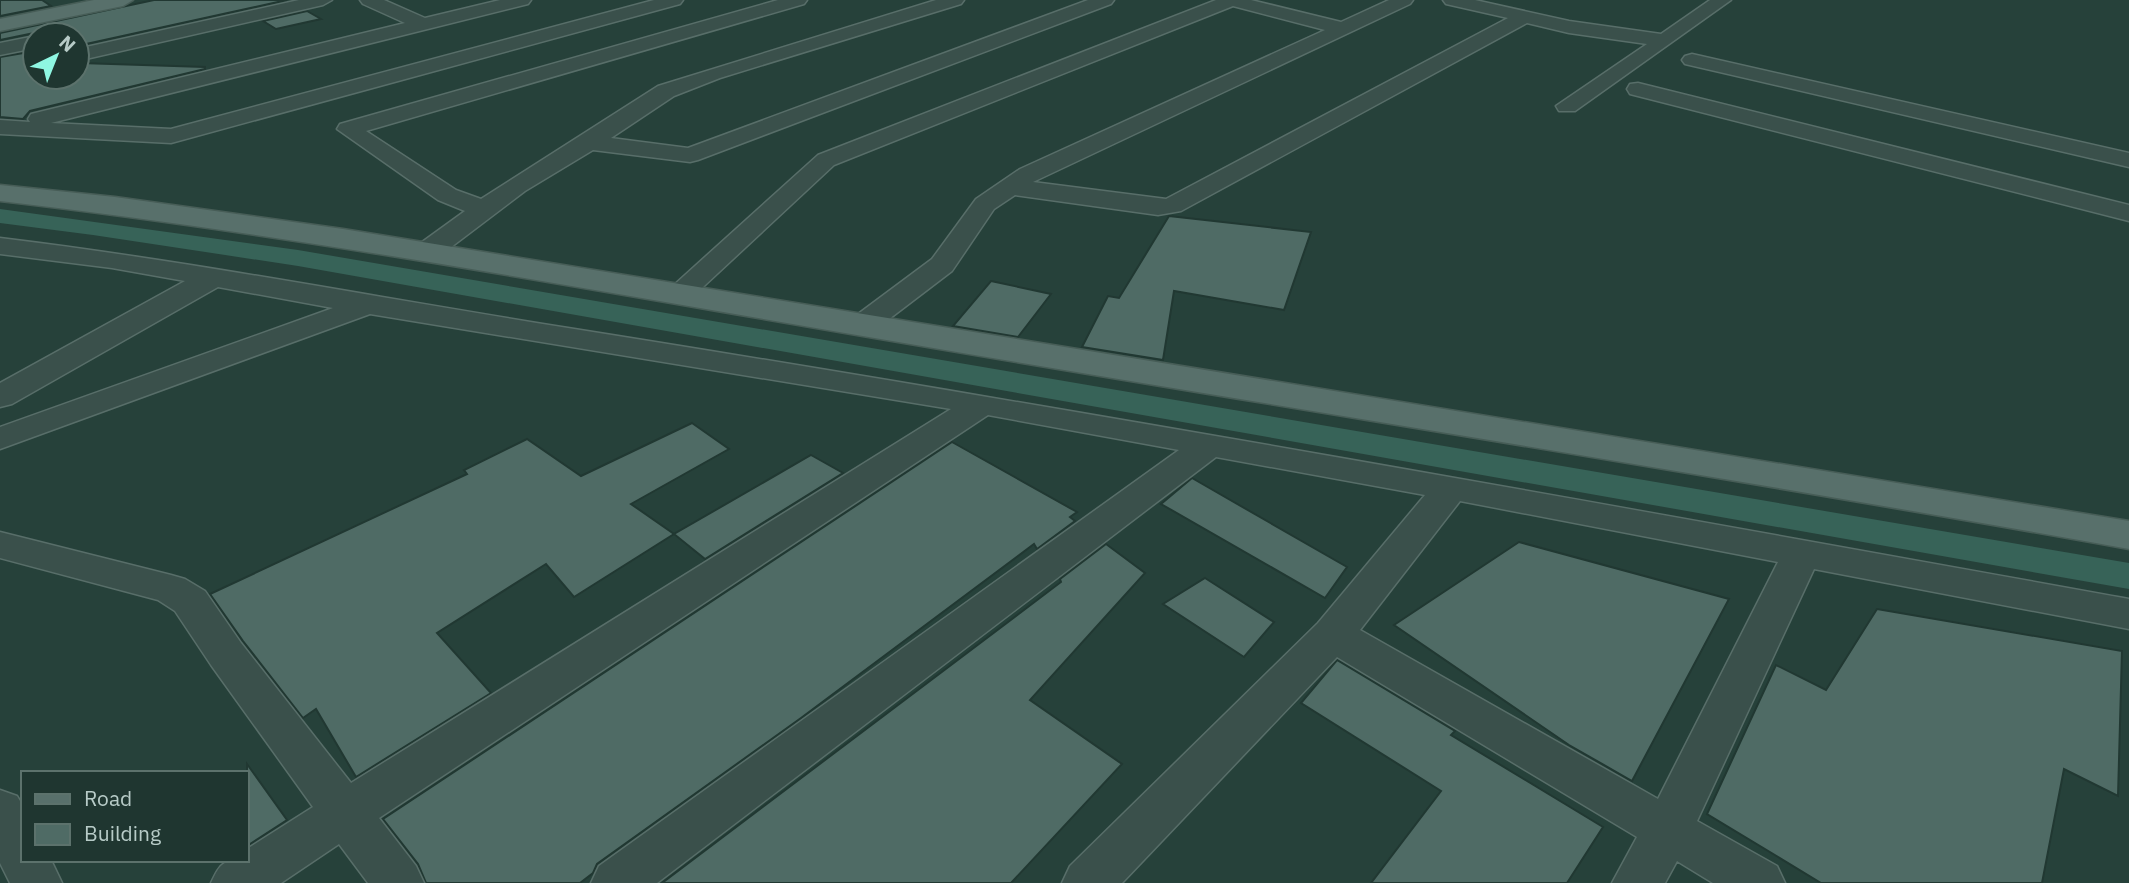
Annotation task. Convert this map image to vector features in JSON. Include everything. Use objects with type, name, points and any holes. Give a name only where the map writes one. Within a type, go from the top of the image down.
[{"type":"main road","points":[[0,18],[93,0]]},
{"type":"main road","points":[[0,25],[123,0]]},
{"type":"main road","points":[[0,193],[99,203],[428,251],[861,326],[1928,500],[2129,536]]},
{"type":"street","points":[[91,53],[323,0]]},
{"type":"street","points":[[369,0],[424,25]]},
{"type":"street","points":[[4,127],[522,0]]},
{"type":"street","points":[[486,210],[447,195],[348,129],[798,0]]},
{"type":"street","points":[[428,251],[516,186],[570,155],[666,91],[955,0]]},
{"type":"street","points":[[587,142],[690,155],[1105,0]]},
{"type":"street","points":[[679,294],[826,160],[1231,0],[1341,27]]},
{"type":"street","points":[[861,326],[942,265],[985,204],[1030,174],[1404,0]]},
{"type":"street","points":[[1452,0],[1569,27],[1663,40]]},
{"type":"street","points":[[4,127],[171,136],[660,1]]},
{"type":"street","points":[[1567,106],[1642,58],[1714,1]]},
{"type":"street","points":[[1013,187],[1172,206],[1524,17]]},
{"type":"street","points":[[0,50],[21,45]]},
{"type":"street","points":[[0,50],[21,52]]},
{"type":"street","points":[[91,57],[142,61]]},
{"type":"street","points":[[1692,60],[2129,160]]},
{"type":"street","points":[[182,63],[247,67]]},
{"type":"street","points":[[1638,89],[2129,213]]},
{"type":"street","points":[[1785,126],[1822,90]]},
{"type":"street","points":[[0,246],[112,260],[368,305],[982,404],[2129,614]]},
{"type":"street","points":[[0,397],[211,279]]},
{"type":"street","points":[[0,439],[368,305]]},
{"type":"street","points":[[237,883],[347,815],[982,404]]},
{"type":"street","points":[[617,883],[1209,445]]},
{"type":"street","points":[[1088,883],[1334,634],[1451,488]]},
{"type":"street","points":[[0,545],[171,589],[190,601],[226,654],[398,883]]},
{"type":"street","points":[[1638,883],[1668,830],[1802,553]]},
{"type":"street","points":[[1334,634],[1759,883]]},
{"type":"street","points":[[0,811],[21,852]]},
{"type":"street","points":[[26,862],[36,883]]},
{"type":"building","points":[[0,0],[42,0],[51,6],[0,16]]},
{"type":"building","points":[[154,0],[287,0],[91,43],[91,21],[56,21]]},
{"type":"building","points":[[307,11],[321,19],[276,29],[263,21]]},
{"type":"building","points":[[21,28],[21,36],[0,40],[0,33]]},
{"type":"building","points":[[21,53],[21,91],[91,91],[91,63],[205,69],[30,111],[23,119],[0,117],[0,57]]},
{"type":"building","points":[[1169,216],[1311,232],[1284,310],[1174,291],[1163,360],[1082,347],[1108,296],[1119,298]]},
{"type":"building","points":[[991,281],[1051,294],[1018,337],[953,326]]},
{"type":"building","points":[[692,423],[729,449],[631,504],[674,534],[574,597],[546,564],[437,633],[491,693],[356,777],[316,709],[303,718],[210,594],[467,474],[464,470],[527,439],[581,476]]},
{"type":"building","points":[[952,442],[1077,512],[1070,517],[1075,521],[1037,549],[1034,544],[801,718],[597,864],[593,873],[580,883],[426,883],[418,864],[383,819]]},
{"type":"building","points":[[811,455],[843,473],[705,559],[674,534]]},
{"type":"building","points":[[1192,478],[1347,567],[1325,598],[1161,504]]},
{"type":"building","points":[[1519,542],[1729,599],[1632,781],[1569,745],[1394,625]]},
{"type":"building","points":[[1106,544],[1145,573],[1030,700],[1122,764],[1011,883],[662,883],[1061,582],[1060,579]]},
{"type":"building","points":[[1205,578],[1274,622],[1244,657],[1163,604]]},
{"type":"building","points":[[1877,609],[2122,651],[2118,796],[2064,769],[2042,883],[1821,883],[1707,814],[1776,665],[1826,690]]},
{"type":"building","points":[[1337,660],[1455,731],[1451,735],[1603,827],[1567,883],[1371,883],[1441,791],[1301,703]]},
{"type":"building","points":[[247,764],[287,820],[248,845],[248,771]]},
{"type":"waterway","points":[[0,216],[298,258],[2129,576]]}]
